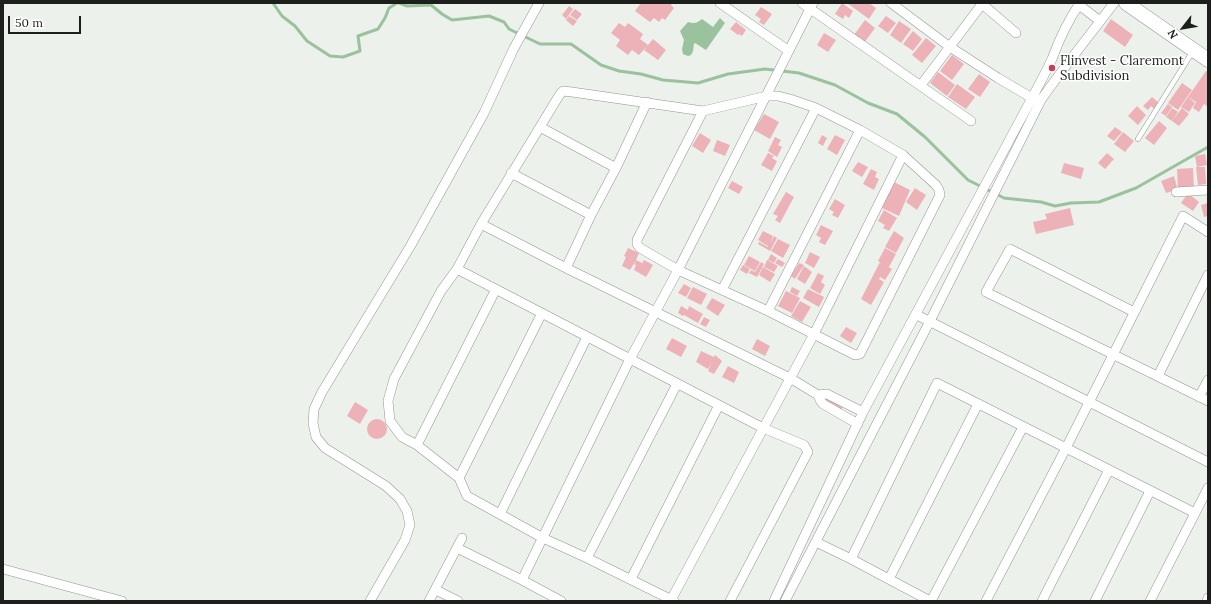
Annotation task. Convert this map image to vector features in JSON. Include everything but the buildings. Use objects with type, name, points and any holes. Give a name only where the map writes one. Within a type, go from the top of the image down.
[{"type":"main road","points":[[1126,3],[1208,60]]},
{"type":"street","points":[[370,601],[405,540],[410,525],[407,511],[400,498],[386,486],[325,448],[316,437],[313,423],[314,409],[322,392],[411,245],[484,113],[514,48],[539,3]]},
{"type":"street","points":[[720,3],[789,51]]},
{"type":"street","points":[[891,3],[950,47],[998,78],[1037,99]]},
{"type":"street","points":[[921,86],[982,3],[1016,33]]},
{"type":"street","points":[[774,601],[864,412],[917,315],[981,191],[1037,99],[1086,41],[1114,3]]},
{"type":"street","points":[[785,601],[930,322],[999,185],[1037,99],[1051,59],[1066,24],[1079,4],[1100,21]]},
{"type":"street","points":[[522,580],[630,359],[678,270],[767,96],[789,51],[808,5],[971,121]]},
{"type":"street","points":[[704,111],[637,240],[637,244],[640,248],[678,270],[768,311],[814,334],[855,355],[860,354],[940,195],[936,185],[904,155],[860,130],[816,108],[778,96],[767,96],[704,111],[563,91],[481,224],[457,269],[441,291],[394,379],[388,401],[390,421],[402,437],[417,445],[459,478],[467,496],[543,538],[673,600],[814,334],[904,155]]},
{"type":"street","points":[[566,268],[648,102]]},
{"type":"street","points":[[722,290],[816,108]]},
{"type":"street","points":[[540,127],[616,168]]},
{"type":"street","points":[[768,311],[860,130]]},
{"type":"street","points":[[511,174],[591,215]]},
{"type":"street","points":[[1176,192],[1208,190]]},
{"type":"street","points":[[986,601],[1066,448],[1183,216],[1208,232]]},
{"type":"street","points":[[965,222],[977,230]]},
{"type":"street","points":[[481,224],[566,268],[790,378],[818,395],[823,404],[858,424]]},
{"type":"street","points":[[1134,312],[1010,249],[986,292],[1208,401]]},
{"type":"street","points":[[457,269],[763,428],[804,445],[808,452],[730,601]]},
{"type":"street","points":[[1158,376],[1208,275]]},
{"type":"street","points":[[417,445],[496,289]]},
{"type":"street","points":[[459,478],[542,313]]},
{"type":"street","points":[[917,315],[1208,462]]},
{"type":"street","points":[[500,514],[587,337]]},
{"type":"street","points":[[1199,397],[1208,380]]},
{"type":"street","points":[[850,558],[937,383],[1195,513]]},
{"type":"street","points":[[587,558],[677,384]]},
{"type":"street","points":[[818,395],[827,394],[864,412]]},
{"type":"street","points":[[889,579],[978,404]]},
{"type":"street","points":[[631,579],[719,405]]},
{"type":"street","points":[[816,542],[850,558],[930,601],[1023,427]]},
{"type":"street","points":[[1042,601],[1109,470]]},
{"type":"street","points":[[1150,601],[1208,488]]},
{"type":"street","points":[[1095,601],[1150,491]]},
{"type":"street","points":[[429,601],[462,538]]},
{"type":"street","points":[[457,548],[561,601]]},
{"type":"street","points":[[3,570],[122,601]]},
{"type":"street","points":[[436,590],[458,601]]},
{"type":"lane","points":[[1138,139],[1194,50]]},
{"type":"shaded area","points":[[720,18],[725,23],[706,50],[695,43],[691,54],[688,56],[683,54],[682,49],[684,40],[680,31],[688,22],[696,23],[702,19],[713,27]]},
{"type":"waterway","points":[[273,3],[282,16],[295,26],[307,41],[330,56],[343,57],[360,51],[358,36],[378,29],[389,8],[397,3]]},
{"type":"waterway","points":[[399,3],[407,6],[431,5],[452,20],[489,16],[504,22],[509,29],[540,44],[571,44],[601,65],[619,71],[641,74],[663,80],[698,83],[728,74],[765,69],[799,73],[835,85],[868,103],[897,114],[925,137],[968,180],[1004,198],[1041,202],[1055,206],[1071,203],[1099,202],[1136,188],[1208,147]]},
{"type":"place","name":"Flinvest - Claremont Subdivision","points":[[1052,68]]}]
